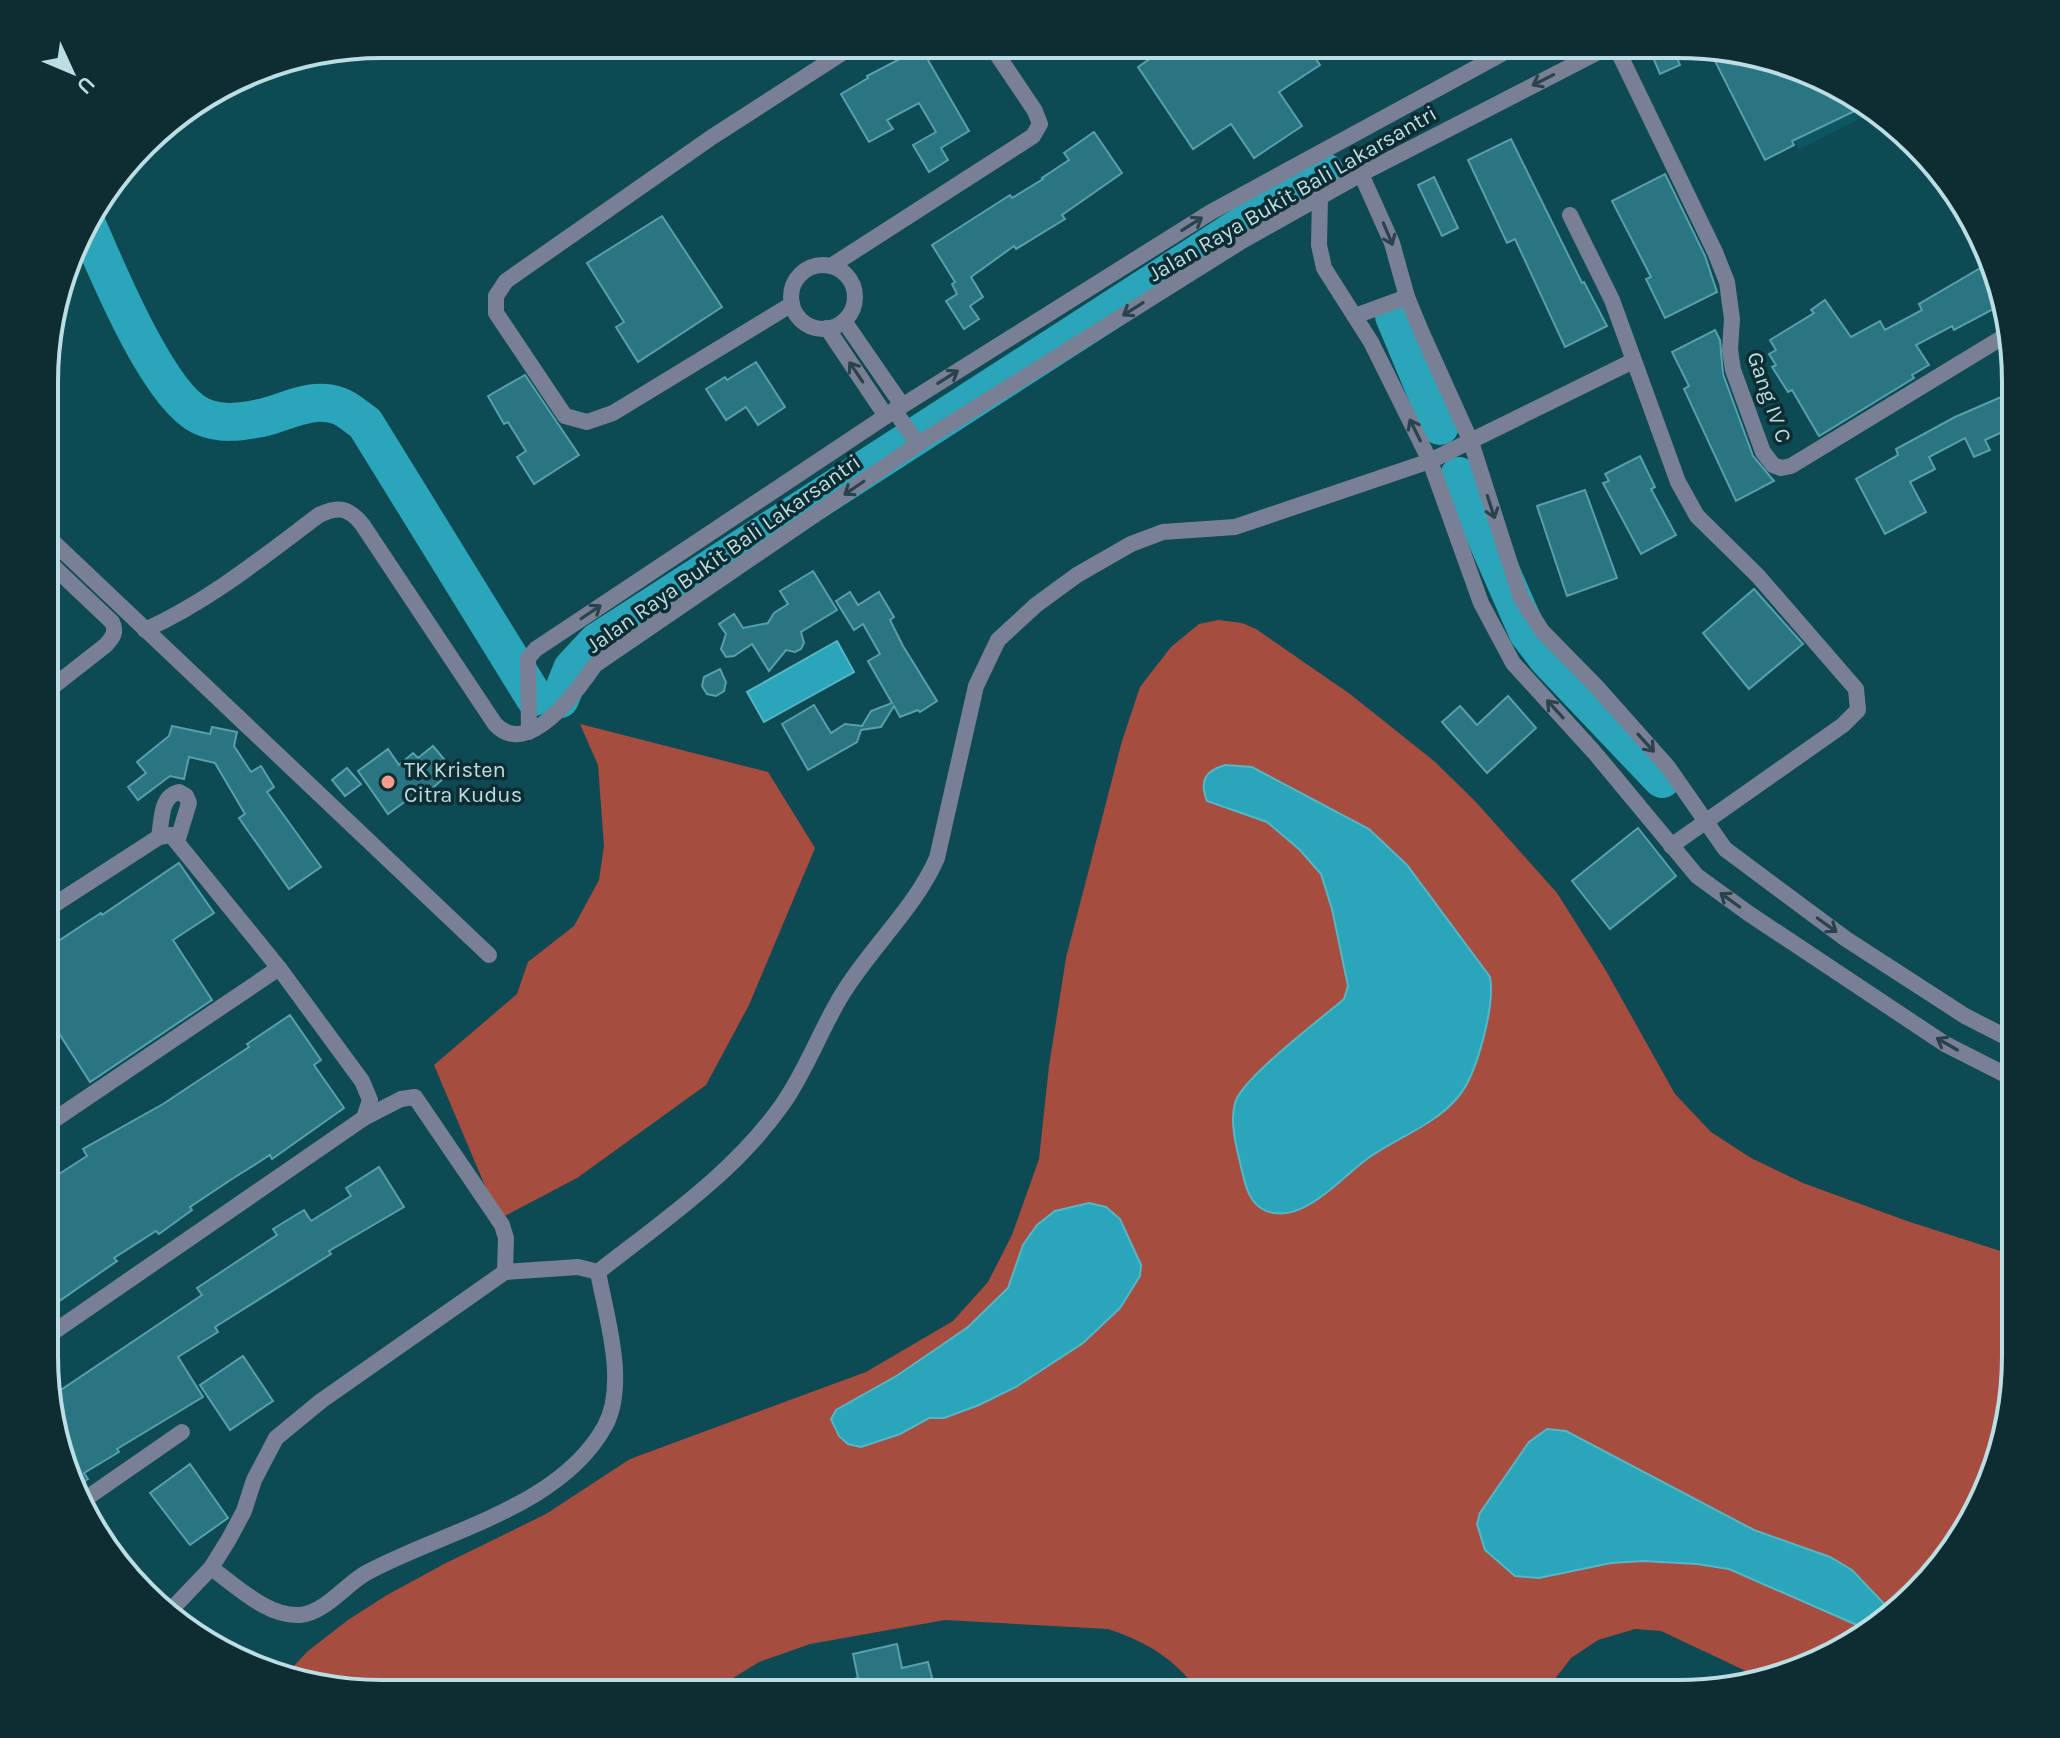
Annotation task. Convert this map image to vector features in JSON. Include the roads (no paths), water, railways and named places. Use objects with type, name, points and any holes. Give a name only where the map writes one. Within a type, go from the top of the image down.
[{"type":"street","points":[[792,304],[613,413],[587,422],[565,416],[496,313],[496,296],[506,281],[712,137],[834,58]]},
{"type":"street","points":[[831,266],[1033,136],[1040,124],[1035,111],[999,58]]},
{"type":"street","name":"Jalan Raya Bukit Bali Lakarsantri","points":[[1494,58],[1211,212],[548,641],[528,658],[530,724],[546,721],[578,690],[595,665],[917,442],[1242,241],[1361,174],[1589,58]]},
{"type":"street","name":"Gang IV C","points":[[1620,58],[1727,282],[1732,319],[1730,350],[1733,370],[1763,452],[1773,465],[1781,468],[1791,466],[1999,340]]},
{"type":"street","points":[[1361,174],[1392,243],[1407,297],[1471,442],[1521,598],[1542,631],[1668,767],[1725,849],[1846,939],[1965,1016],[2002,1035]]},
{"type":"street","points":[[1320,198],[1319,245],[1324,268],[1371,342],[1430,461],[1481,603],[1507,653],[1697,876],[1945,1044],[2002,1073]]},
{"type":"street","points":[[1570,215],[1612,300],[1678,482],[1697,516],[1758,576],[1856,689],[1858,710],[1843,725],[1671,846]]},
{"type":"street","points":[[821,265],[831,266],[847,276],[855,294],[854,304],[844,321],[827,328],[813,327],[804,322],[792,304],[794,283],[801,274],[821,265]]},
{"type":"street","points":[[1355,316],[1407,297]]},
{"type":"street","points":[[844,321],[896,413]]},
{"type":"street","points":[[827,328],[917,442]]},
{"type":"street","points":[[598,1272],[716,1179],[749,1146],[782,1105],[843,993],[926,883],[937,858],[976,686],[998,640],[1036,605],[1077,575],[1131,544],[1163,532],[1235,527],[1430,461],[1633,361]]},
{"type":"street","points":[[145,630],[181,613],[216,591],[319,515],[332,508],[344,509],[362,524],[495,724],[503,732],[514,735],[530,724]]},
{"type":"street","points":[[58,547],[489,955]]},
{"type":"street","points":[[58,571],[115,628],[114,636],[106,645],[58,683]]},
{"type":"street","points":[[58,903],[169,838],[279,968],[362,1081],[370,1100],[364,1118]]},
{"type":"street","points":[[58,1117],[279,968]]},
{"type":"street","points":[[58,1329],[364,1118],[401,1099],[415,1097],[502,1225],[506,1238],[505,1272]]},
{"type":"street","points":[[176,1605],[211,1568],[244,1511],[254,1480],[276,1438],[321,1401],[505,1272],[578,1267],[598,1272]]},
{"type":"street","points":[[211,1568],[275,1612],[302,1615],[328,1602],[364,1574],[496,1515],[550,1484],[583,1457],[606,1424],[614,1390],[614,1350],[598,1272]]},
{"type":"street","points":[[90,1496],[182,1432]]},
{"type":"waterway","points":[[560,699],[572,669],[597,642],[1325,172]]},
{"type":"waterway","points":[[92,236],[151,358],[185,404],[201,416],[223,422],[238,421],[261,418],[300,406],[329,403],[342,407],[365,423],[534,697]]},
{"type":"waterway","points":[[1394,316],[1440,426]]},
{"type":"waterway","points":[[1459,476],[1528,633],[1548,659],[1662,779]]},
{"type":"place","name":"TK Kristen Citra Kudus","points":[[388,782]]}]
